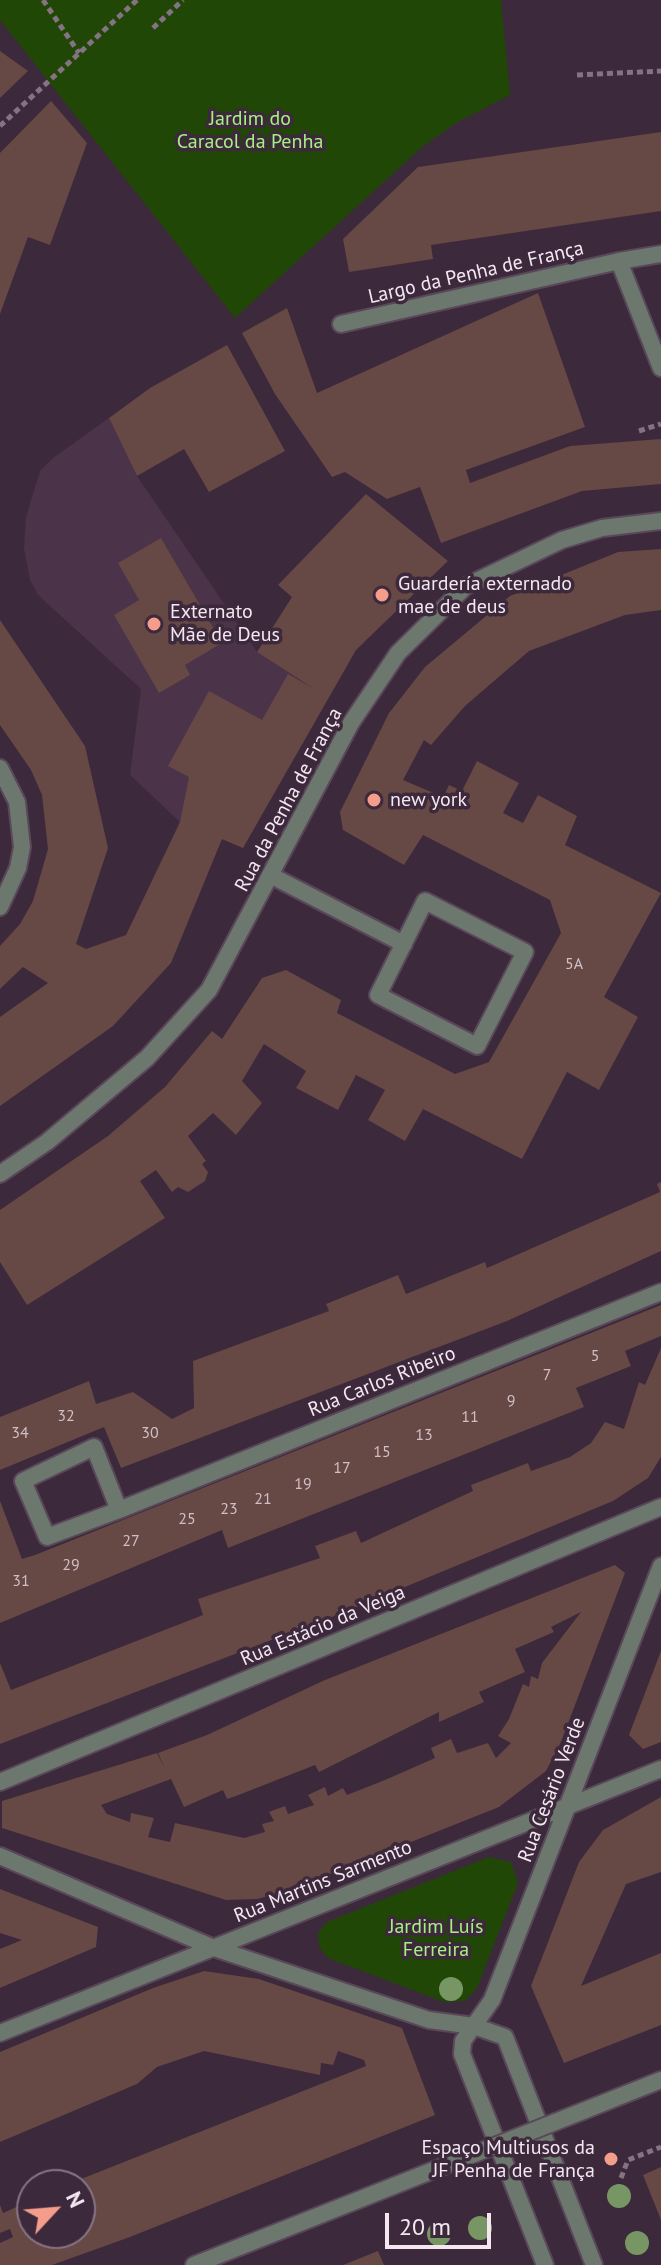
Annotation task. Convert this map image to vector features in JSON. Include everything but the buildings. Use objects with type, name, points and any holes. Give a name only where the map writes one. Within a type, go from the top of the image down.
[{"type":"street","name":"Largo da Penha de França","points":[[341,324],[661,254]]},
{"type":"street","points":[[619,261],[661,368]]},
{"type":"street","name":"Rua da Penha de França","points":[[0,1174],[57,1133],[180,1025],[209,990],[351,723],[398,653],[466,586],[562,540],[602,528],[661,521]]},
{"type":"street","points":[[0,768],[17,802],[22,847],[18,868],[0,907]]},
{"type":"street","points":[[270,875],[404,944]]},
{"type":"street","points":[[425,901],[525,952],[477,1046],[378,995],[404,944],[425,901]]},
{"type":"street","name":"Rua Carlos Ribeiro","points":[[119,1510],[94,1447],[23,1481],[47,1537],[119,1510],[661,1292]]},
{"type":"street","name":"Rua Estácio da Veiga","points":[[0,1782],[661,1507]]},
{"type":"street","name":"Rua Cesário Verde","points":[[545,2265],[462,2054],[463,2041],[492,2000],[661,1566]]},
{"type":"street","name":"Rua Martins Sarmento","points":[[0,2033],[661,1769]]},
{"type":"street","points":[[0,1856],[214,1948],[429,2020],[474,2026],[505,2037],[594,2265]]},
{"type":"street","points":[[194,2265],[661,2080]]},
{"type":"path","points":[[43,0],[79,53]]},
{"type":"path","points":[[0,126],[137,0]]},
{"type":"path","points":[[153,28],[183,0]]},
{"type":"path","points":[[577,75],[661,71]]},
{"type":"path","points":[[639,431],[661,424]]},
{"type":"path","points":[[621,2178],[628,2160],[661,2147]]},
{"type":"shaded area","name":"Externato Mãe de Deus","points":[[109,418],[137,476],[257,652],[327,696],[243,848],[180,822],[130,775],[141,689],[38,595],[30,580],[24,548],[26,517],[40,471]]},
{"type":"green space","name":"Jardim do Caracol da Penha","points":[[0,0],[501,0],[510,95],[456,123],[422,147],[235,318],[0,20]]},
{"type":"green space","name":"Jardim Luís Ferreira","points":[[489,1857],[511,1862],[518,1883],[477,1988],[465,2001],[444,2002],[328,1958],[319,1947],[318,1933],[327,1922]]},
{"type":"place","name":"Guardería externado mae de deus","points":[[382,595]]},
{"type":"place","name":"Externato Mãe de Deus","points":[[154,624]]},
{"type":"place","name":"new york","points":[[374,800]]},
{"type":"place","name":"Espaço Multiusos da JF Penha de França","points":[[611,2159]]}]
